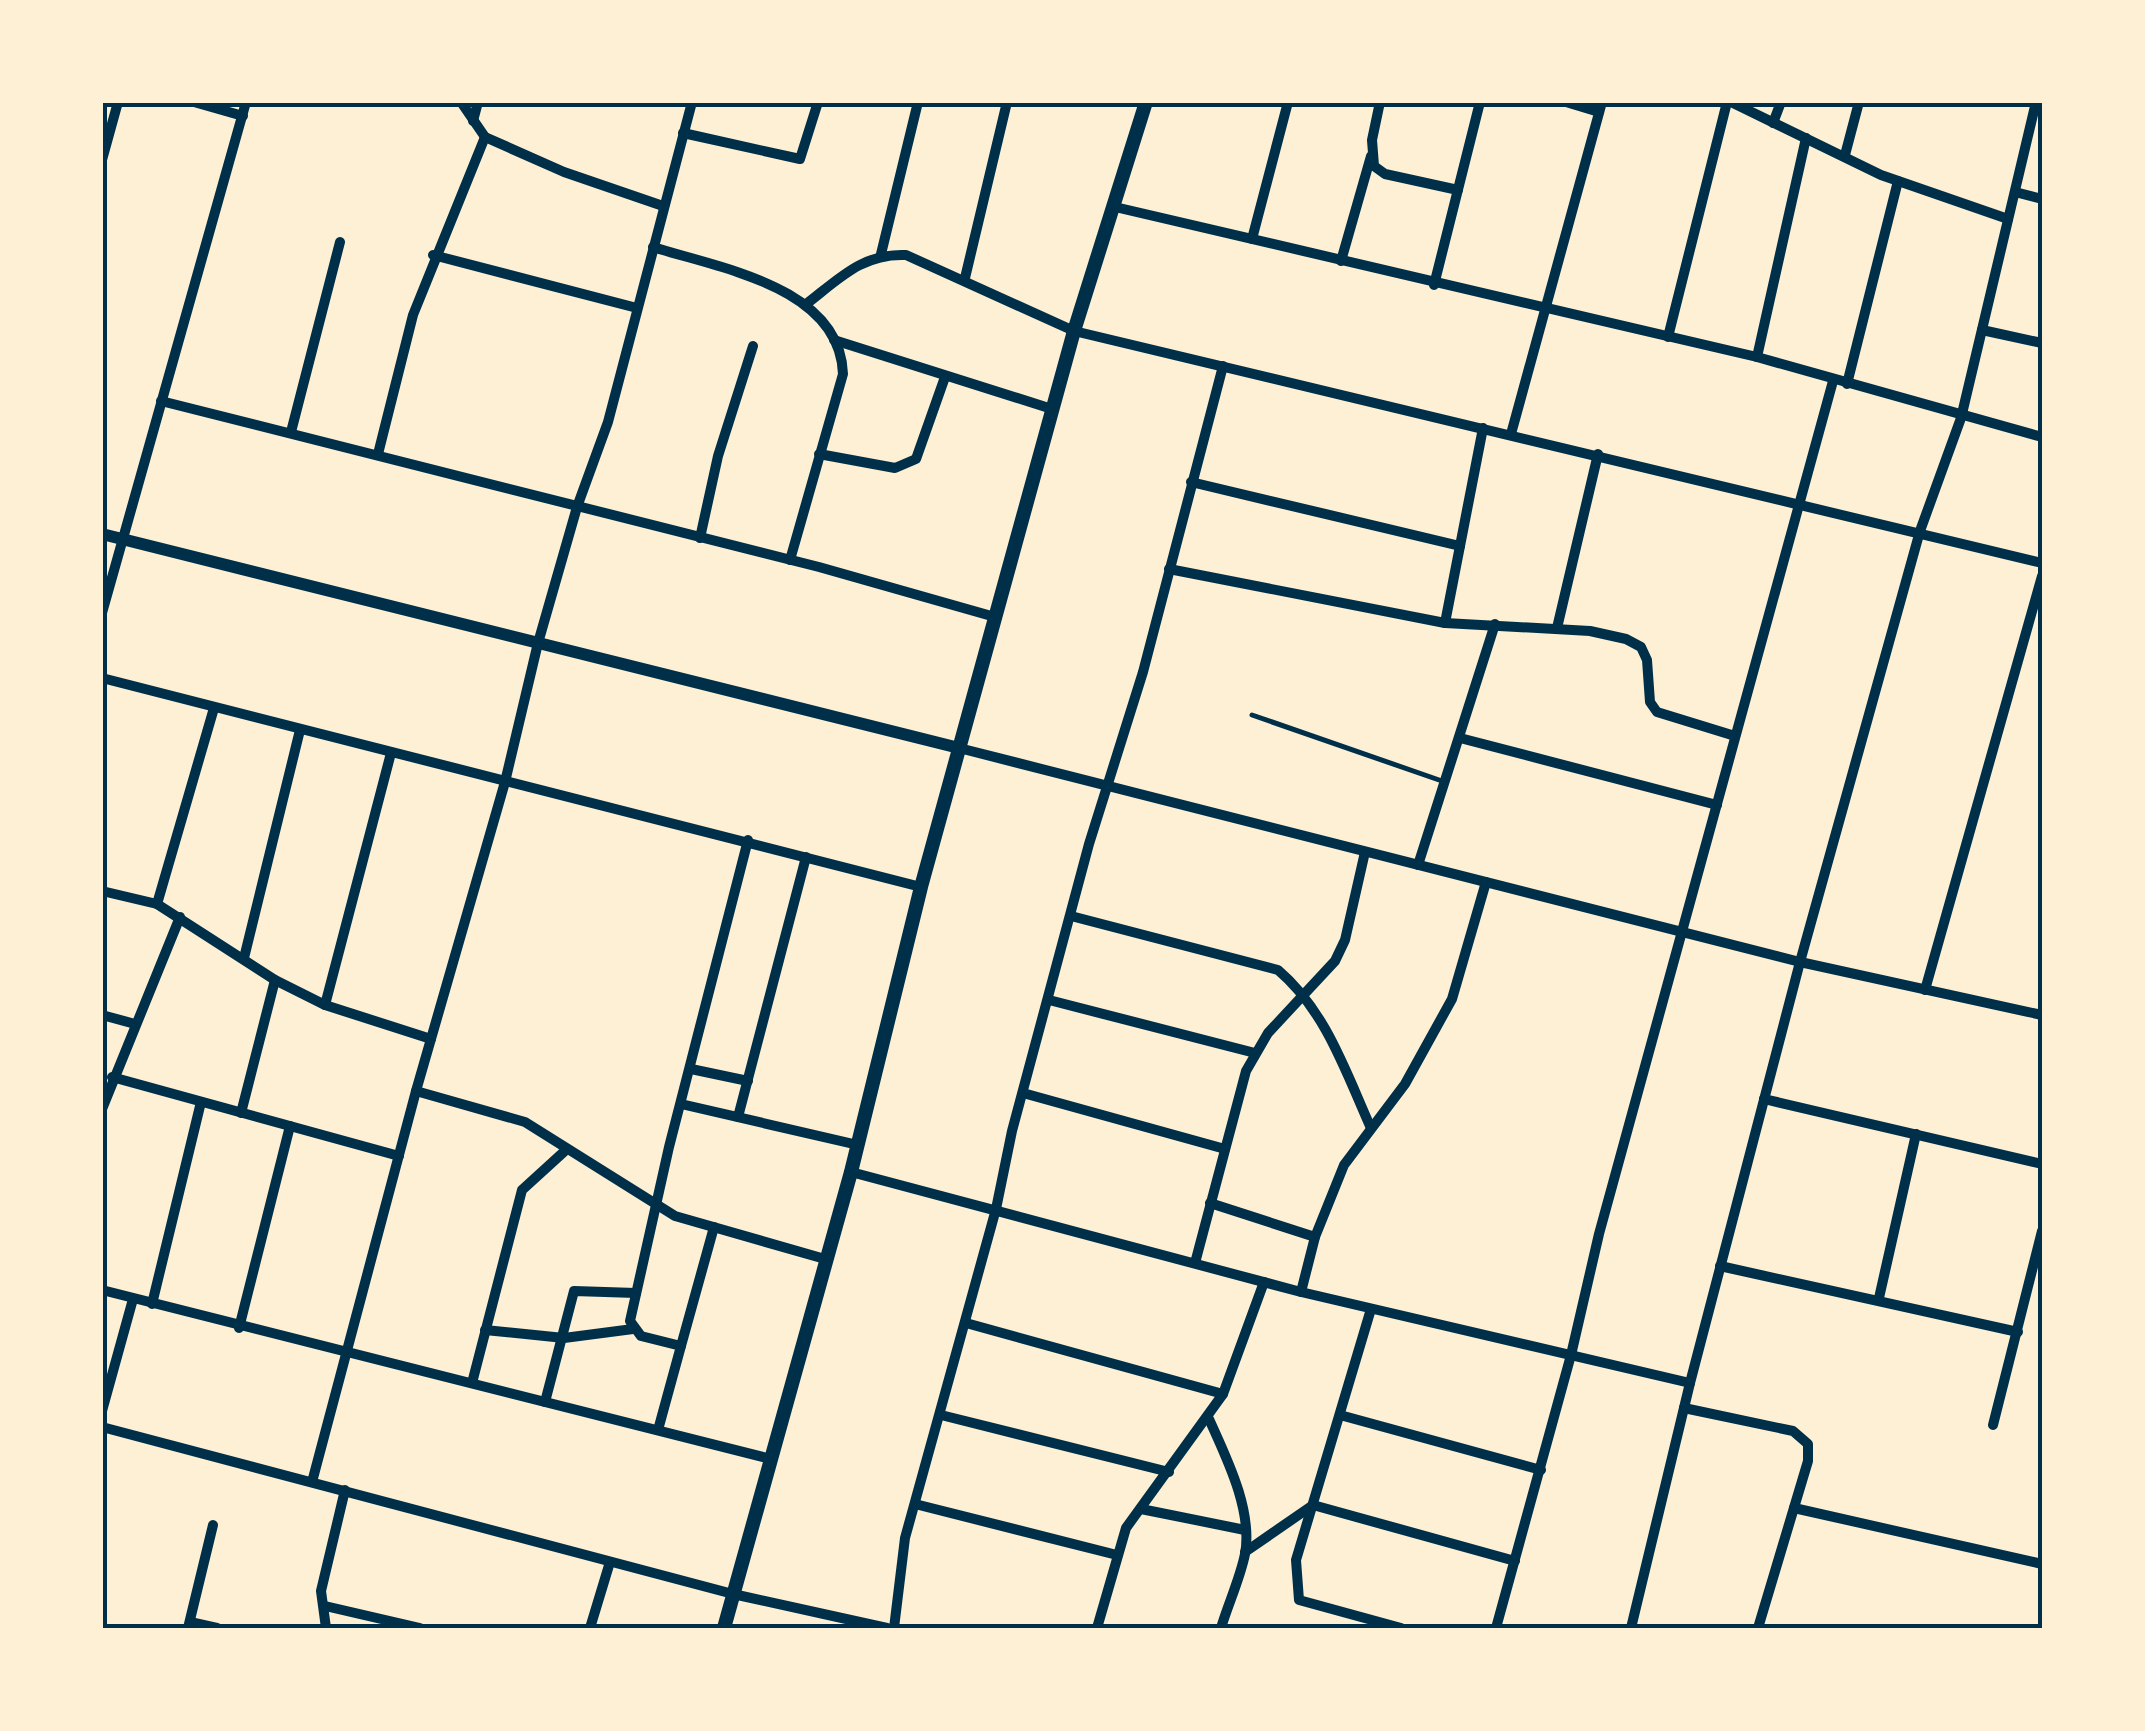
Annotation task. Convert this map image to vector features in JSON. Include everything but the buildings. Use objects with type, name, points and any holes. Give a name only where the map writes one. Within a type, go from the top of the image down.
[{"type":"main road","points":[[724,1628],[851,1172],[921,888],[994,617],[1074,331],[1146,102]]},
{"type":"street","points":[[102,160],[118,102]]},
{"type":"street","points":[[194,102],[243,116]]},
{"type":"street","points":[[102,614],[246,102]]},
{"type":"street","points":[[460,102],[484,137],[564,172],[664,206]]},
{"type":"street","points":[[473,122],[478,102]]},
{"type":"street","points":[[312,1482],[416,1091],[506,782],[538,643],[577,507],[608,422],[692,102]]},
{"type":"street","points":[[683,133],[800,159],[818,102]]},
{"type":"street","points":[[880,254],[918,102]]},
{"type":"street","points":[[965,278],[1008,102]]},
{"type":"street","points":[[1252,239],[1288,102]]},
{"type":"street","points":[[1341,261],[1372,155],[1380,102]]},
{"type":"street","points":[[1434,285],[1480,102]]},
{"type":"street","points":[[1511,434],[1601,107],[1566,102]]},
{"type":"street","points":[[1668,337],[1729,102],[1898,181],[2008,220]]},
{"type":"street","points":[[1774,123],[1780,102]]},
{"type":"street","points":[[1844,156],[1858,102]]},
{"type":"street","points":[[1632,1628],[1690,1383],[1800,962],[1920,531],[1961,418],[2036,102]]},
{"type":"street","points":[[378,454],[413,314],[484,137]]},
{"type":"street","points":[[1757,357],[1806,138]]},
{"type":"street","points":[[1372,155],[1374,166],[1385,174],[1458,190]]},
{"type":"street","points":[[1847,384],[1898,181]]},
{"type":"street","points":[[2014,192],[2042,198]]},
{"type":"street","points":[[1116,207],[1434,285],[1757,357],[2042,438]]},
{"type":"street","points":[[290,432],[340,242]]},
{"type":"street","points":[[653,247],[772,285],[805,305],[842,355],[843,374],[790,560]]},
{"type":"street","points":[[805,305],[880,254],[906,255],[965,278],[1074,331],[2042,563]]},
{"type":"street","points":[[434,255],[637,308]]},
{"type":"street","points":[[1982,330],[2042,343]]},
{"type":"street","points":[[834,340],[1052,408]]},
{"type":"street","points":[[700,538],[718,456],[753,346]]},
{"type":"street","points":[[102,1428],[733,1594],[890,1628],[905,1538],[1223,366]]},
{"type":"street","points":[[819,454],[895,468],[916,459],[946,377]]},
{"type":"street","points":[[1496,1628],[1571,1356],[1599,1234],[1833,381]]},
{"type":"street","points":[[161,401],[790,560],[994,617]]},
{"type":"street","points":[[1445,623],[1483,428]]},
{"type":"street","points":[[1557,628],[1598,454]]},
{"type":"street","points":[[1191,482],[1460,546]]},
{"type":"street","points":[[102,534],[1800,962],[2042,1015]]},
{"type":"street","points":[[1169,568],[1445,623],[1557,628],[1626,638],[1641,647],[1647,660],[1650,702],[1657,712],[1734,736]]},
{"type":"street","points":[[1925,990],[2042,576]]},
{"type":"street","points":[[1418,865],[1495,624]]},
{"type":"street","points":[[102,678],[748,840],[921,888]]},
{"type":"street","points":[[157,904],[214,708]]},
{"type":"street","points":[[244,958],[300,730]]},
{"type":"street","points":[[1460,738],[1717,805]]},
{"type":"street","points":[[325,1005],[391,753]]},
{"type":"street","points":[[681,1346],[641,1336],[630,1321],[748,840]]},
{"type":"street","points":[[1196,1263],[1228,1126],[1254,1054],[1335,961],[1346,940],[1366,852]]},
{"type":"street","points":[[738,1117],[806,857]]},
{"type":"street","points":[[1301,1292],[1315,1237],[1344,1165],[1405,1084],[1452,999],[1486,882]]},
{"type":"street","points":[[102,891],[157,904],[275,980],[325,1005],[432,1039]]},
{"type":"street","points":[[102,1109],[180,916]]},
{"type":"street","points":[[1071,916],[1260,962],[1278,970],[1304,993],[1340,1057],[1370,1126]]},
{"type":"street","points":[[241,1113],[275,980]]},
{"type":"street","points":[[1049,1000],[1254,1054]]},
{"type":"street","points":[[102,1015],[135,1024]]},
{"type":"street","points":[[692,1069],[748,1081]]},
{"type":"street","points":[[112,1077],[399,1156]]},
{"type":"street","points":[[416,1091],[502,1112],[657,1205],[714,1227],[825,1259]]},
{"type":"street","points":[[1023,1093],[1225,1149]]},
{"type":"street","points":[[1764,1099],[2042,1164]]},
{"type":"street","points":[[152,1304],[201,1102]]},
{"type":"street","points":[[681,1104],[858,1145]]},
{"type":"street","points":[[240,1328],[290,1126]]},
{"type":"street","points":[[1880,1298],[1916,1134]]},
{"type":"street","points":[[472,1383],[522,1190],[567,1148]]},
{"type":"street","points":[[851,1172],[1301,1292],[1690,1383]]},
{"type":"street","points":[[1210,1203],[1315,1237]]},
{"type":"street","points":[[658,1430],[714,1227]]},
{"type":"street","points":[[1993,1425],[2042,1231]]},
{"type":"street","points":[[1720,1266],[1880,1298],[2018,1332]]},
{"type":"street","points":[[1097,1628],[1126,1528],[1209,1419],[1223,1394],[1264,1282]]},
{"type":"street","points":[[545,1402],[574,1292],[579,1288],[636,1293]]},
{"type":"street","points":[[102,1290],[240,1328],[348,1350],[771,1459]]},
{"type":"street","points":[[102,1411],[133,1298]]},
{"type":"street","points":[[1371,1309],[1296,1560],[1299,1600],[1400,1628]]},
{"type":"street","points":[[966,1323],[1223,1394]]},
{"type":"street","points":[[485,1330],[564,1338],[634,1330]]},
{"type":"street","points":[[1684,1408],[1803,1436],[1808,1444],[1808,1461],[1758,1628]]},
{"type":"street","points":[[941,1415],[1169,1472]]},
{"type":"street","points":[[1340,1415],[1541,1470]]},
{"type":"street","points":[[1209,1419],[1228,1462],[1245,1530],[1245,1552],[1221,1628]]},
{"type":"street","points":[[326,1628],[321,1591],[345,1490]]},
{"type":"street","points":[[915,1504],[1117,1555]]},
{"type":"street","points":[[1245,1552],[1313,1505]]},
{"type":"street","points":[[1313,1505],[1515,1561]]},
{"type":"street","points":[[1794,1508],[2042,1564]]},
{"type":"street","points":[[1141,1509],[1245,1530]]},
{"type":"street","points":[[213,1525],[189,1625],[217,1628]]},
{"type":"street","points":[[590,1628],[610,1562]]},
{"type":"street","points":[[325,1606],[420,1628]]},
{"type":"lane","points":[[1252,715],[1445,782]]}]
